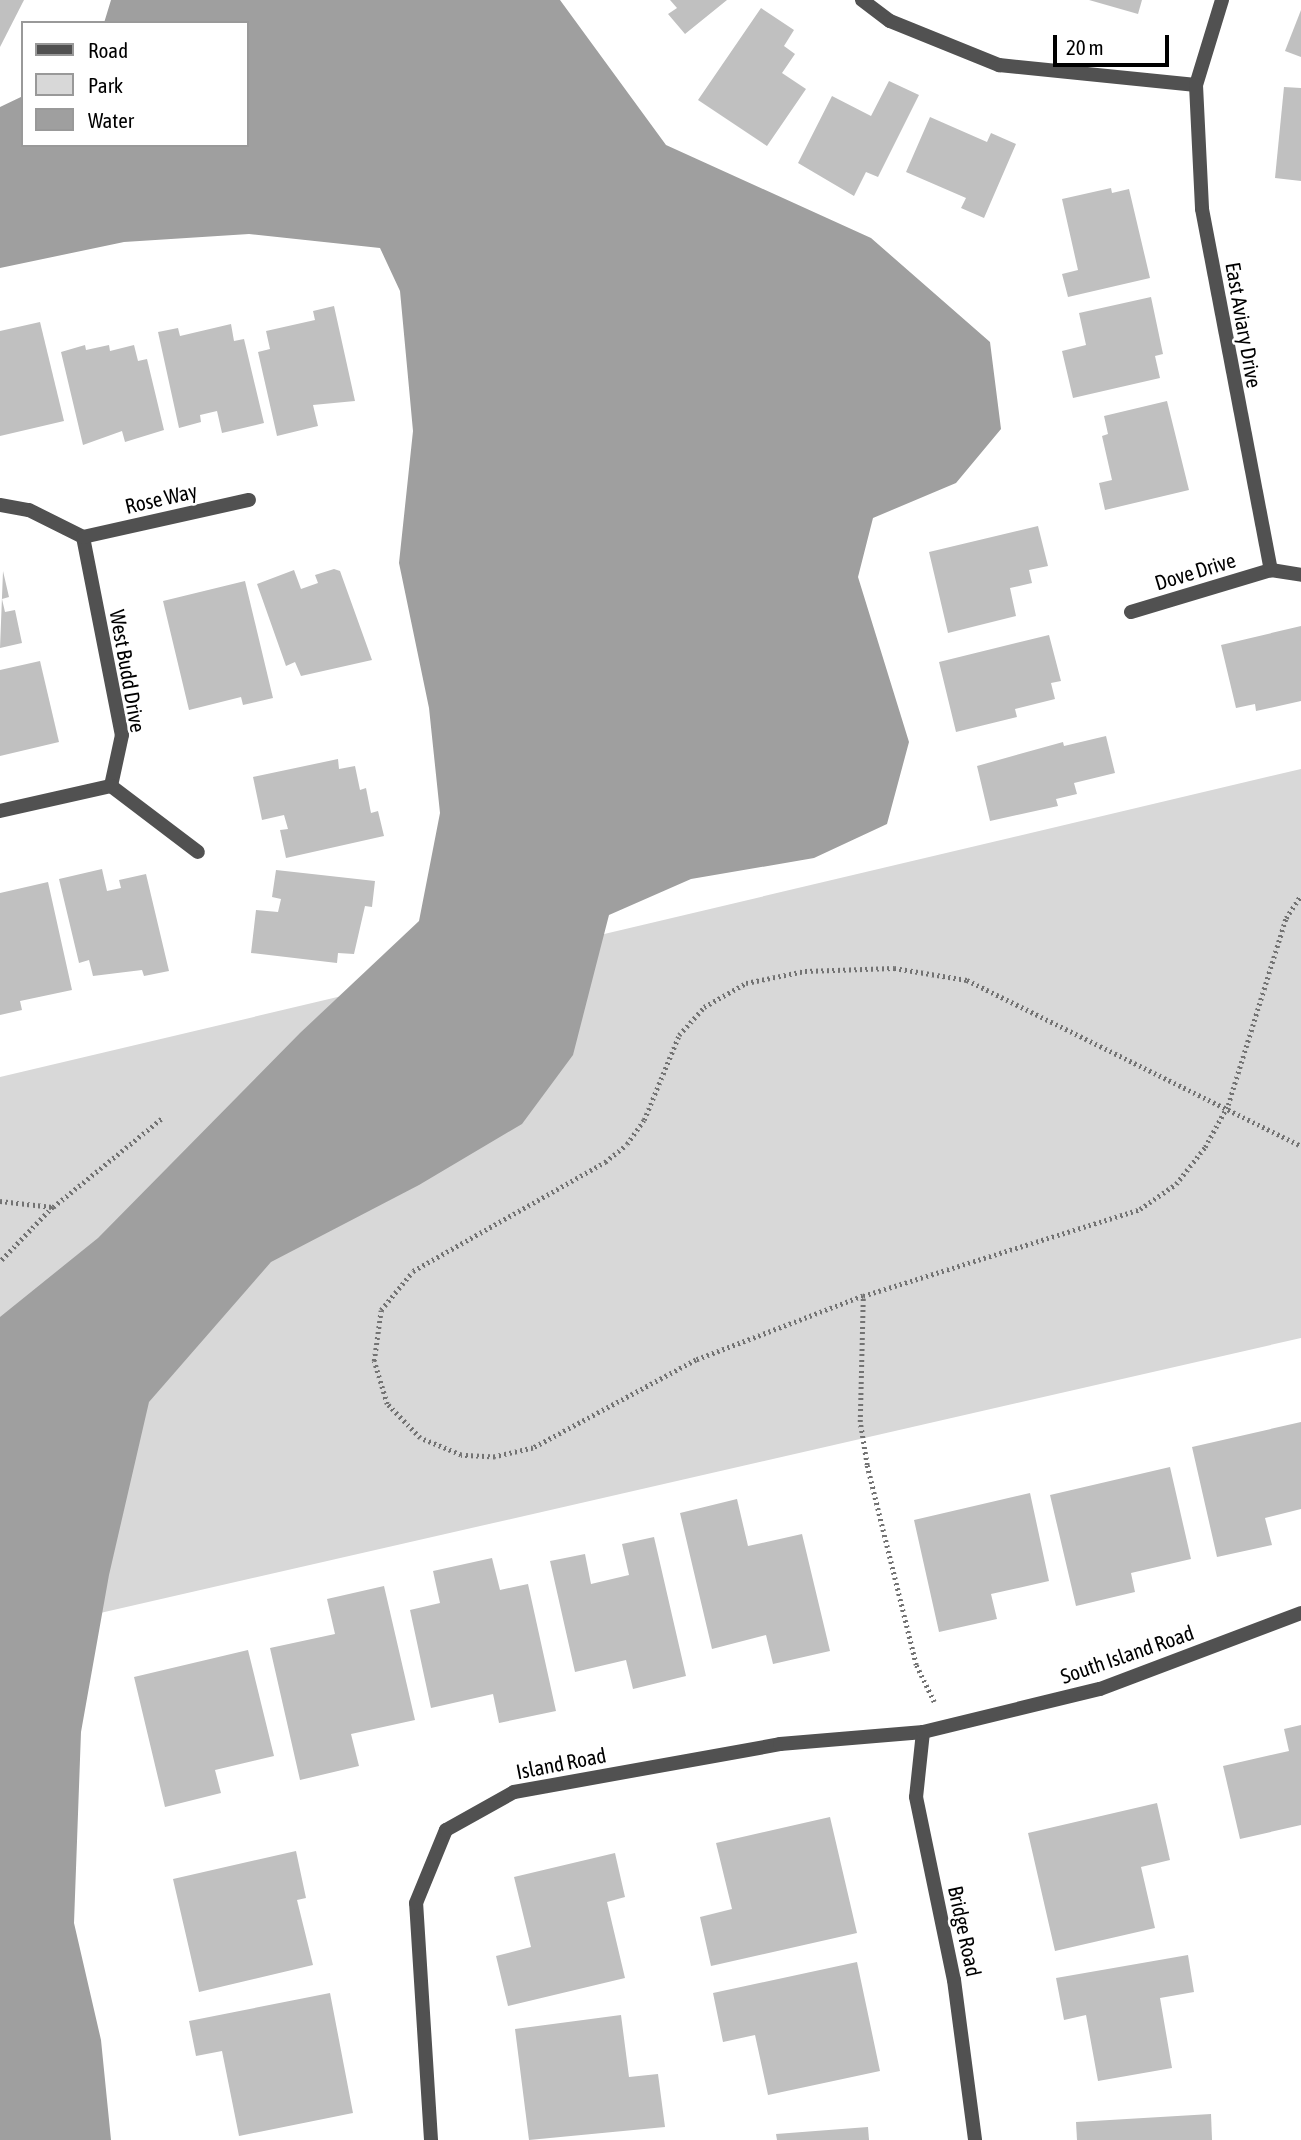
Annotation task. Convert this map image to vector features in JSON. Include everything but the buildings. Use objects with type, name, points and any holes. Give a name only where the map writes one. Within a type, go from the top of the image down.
[{"type":"street","points":[[862,0],[890,20],[999,65],[1196,85]]},
{"type":"street","name":"East Aviary Drive","points":[[1222,0],[1196,85],[1202,209],[1271,570]]},
{"type":"street","name":"Rose Way","points":[[83,537],[249,500]]},
{"type":"street","points":[[0,505],[29,510],[83,537]]},
{"type":"street","name":"West Budd Drive","points":[[83,537],[122,734],[111,786]]},
{"type":"street","points":[[1271,570],[1301,575]]},
{"type":"street","name":"Dove Drive","points":[[1130,612],[1271,570]]},
{"type":"street","points":[[0,811],[111,786],[198,852]]},
{"type":"street","name":"South Island Road","points":[[923,1732],[1100,1689],[1301,1613]]},
{"type":"street","name":"Island Road","points":[[432,2140],[416,1903],[446,1830],[514,1792],[780,1744],[923,1732]]},
{"type":"street","name":"Bridge Road","points":[[923,1732],[915,1797],[954,1980],[975,2140]]},
{"type":"path","points":[[1301,895],[1286,918],[1228,1105],[1205,1147],[1176,1184],[1140,1209],[863,1296],[696,1360],[533,1448],[495,1457],[461,1455],[421,1438],[387,1404],[374,1361],[382,1310],[414,1271],[605,1161],[627,1144],[644,1120],[678,1035],[704,1007],[746,984],[805,971],[936,971],[967,980],[1228,1105],[1301,1146]]},
{"type":"path","points":[[0,1262],[53,1207],[162,1118]]},
{"type":"path","points":[[0,1201],[53,1207]]},
{"type":"path","points":[[863,1296],[860,1422],[867,1465],[916,1665],[934,1703]]},
{"type":"green space","points":[[1301,769],[1301,1338],[0,1636],[0,1077]]},
{"type":"water","points":[[111,0],[560,0],[666,145],[871,238],[990,342],[1001,429],[956,483],[873,518],[858,577],[909,742],[887,824],[814,858],[691,879],[609,915],[573,1055],[522,1124],[419,1185],[271,1262],[149,1402],[109,1575],[81,1732],[74,1923],[101,2040],[111,2140],[0,2140],[0,1317],[98,1238],[300,1033],[419,921],[440,813],[429,708],[399,563],[413,431],[400,291],[380,248],[249,234],[124,242],[0,268],[0,107],[21,97],[21,147],[248,147],[248,21],[105,21]]}]
